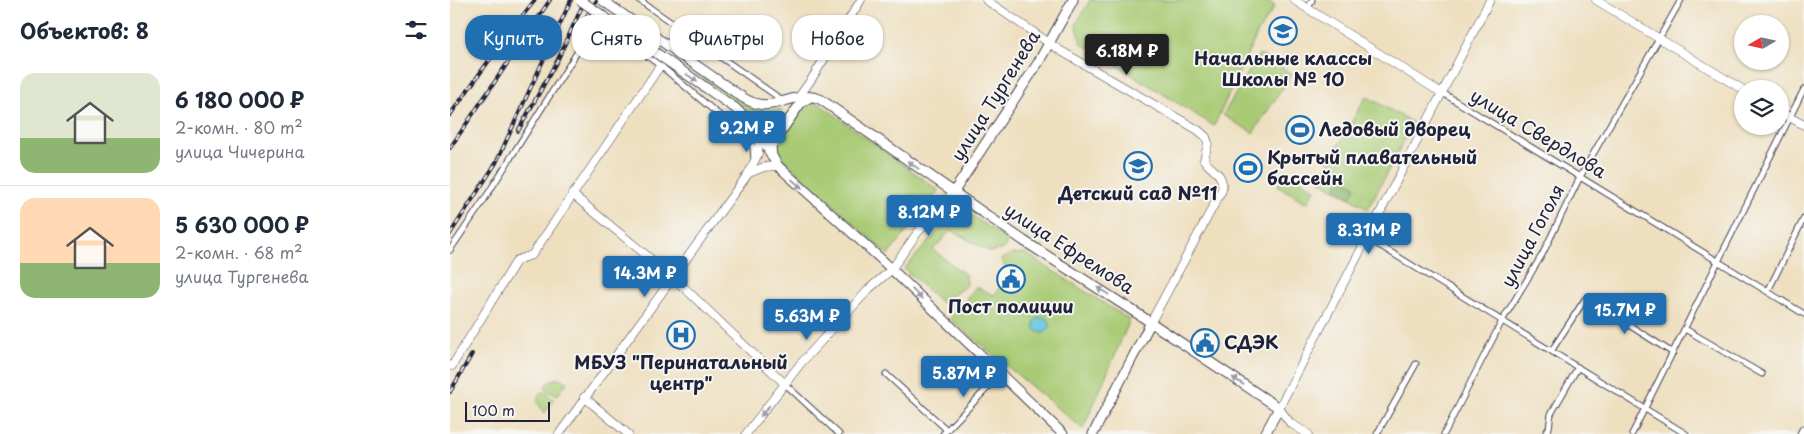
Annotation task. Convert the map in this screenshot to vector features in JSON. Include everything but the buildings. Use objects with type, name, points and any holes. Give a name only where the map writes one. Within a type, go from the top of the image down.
[{"type":"main road","points":[[580,0],[749,119],[777,166],[891,270],[1063,434]]},
{"type":"main road","points":[[602,0],[742,97],[755,104],[766,106],[794,99],[816,98]]},
{"type":"main road","name":"улица Тургенева","points":[[953,193],[1008,111],[1073,0]]},
{"type":"main road","points":[[777,166],[772,156],[771,146],[800,104],[816,98]]},
{"type":"main road","name":"улица Ефремова","points":[[816,98],[1024,241],[1151,322],[1279,408]]},
{"type":"main road","points":[[1093,434],[1151,322]]},
{"type":"main road","points":[[1265,434],[1279,408]]},
{"type":"main road","points":[[1802,434],[1804,430]]},
{"type":"street","points":[[639,0],[670,23]]},
{"type":"street","points":[[723,60],[777,99],[794,99],[811,80],[861,0]]},
{"type":"street","points":[[986,0],[1049,42],[1198,130],[1206,137],[1208,143],[1204,160],[1220,175],[1223,182],[1222,190],[1151,322]]},
{"type":"street","name":"улица Свердлова","points":[[1294,0],[1717,263],[1768,291],[1804,314]]},
{"type":"street","points":[[1308,9],[1312,0]]},
{"type":"street","points":[[1308,434],[1290,423],[1279,408],[1440,92],[1490,0]]},
{"type":"street","points":[[1596,0],[1734,84]]},
{"type":"street","name":"улица Гоголя","points":[[1444,434],[1502,321],[1542,255],[1580,177],[1660,40],[1681,0]]},
{"type":"street","points":[[450,250],[484,200],[592,27],[597,24],[604,26],[661,66],[750,142],[754,155],[748,174]]},
{"type":"street","points":[[452,366],[517,260],[532,255],[670,52]]},
{"type":"street","points":[[759,85],[776,95],[785,97],[796,93],[811,80]]},
{"type":"street","points":[[811,80],[812,90],[816,98]]},
{"type":"street","points":[[1804,89],[1789,117],[1804,125]]},
{"type":"street","points":[[559,434],[584,397],[674,278],[748,174],[758,154],[758,134]]},
{"type":"street","points":[[1632,434],[1780,135]]},
{"type":"street","points":[[748,174],[764,167],[777,166]]},
{"type":"street","name":"улица Тургенева","points":[[746,434],[801,363],[870,288],[891,270],[918,232],[953,193]]},
{"type":"street","points":[[572,194],[674,278],[839,434]]},
{"type":"street","points":[[1768,291],[1804,218]]},
{"type":"street","points":[[1366,237],[1686,434]]},
{"type":"street","points":[[1552,350],[1585,299],[1673,353]]},
{"type":"street","points":[[1685,329],[1762,374]]},
{"type":"street","points":[[1377,434],[1416,364]]},
{"type":"street","points":[[1545,434],[1549,428],[1551,414],[1578,367]]},
{"type":"street","points":[[886,374],[945,432],[1000,375]]},
{"type":"street","points":[[584,397],[628,434]]},
{"type":"green space","points":[[1090,0],[1266,0],[1275,6],[1258,32],[1214,126],[1081,43],[1076,24]]},
{"type":"green space","points":[[1259,54],[1292,74],[1253,133],[1223,115]]},
{"type":"green space","points":[[679,60],[685,60],[752,108],[765,110],[782,109],[768,133],[764,133],[751,114]]},
{"type":"green space","points":[[1366,96],[1413,123],[1368,209],[1319,180]]},
{"type":"green space","points":[[811,101],[817,102],[938,190],[888,255],[778,154],[776,142],[801,106]]},
{"type":"green space","points":[[1286,171],[1315,189],[1307,203],[1278,186]]},
{"type":"green space","points":[[1340,179],[1354,185],[1356,188],[1350,198],[1335,188]]},
{"type":"green space","points":[[960,207],[1007,240],[1004,249],[990,252],[951,230],[933,250],[966,275],[967,285],[942,303],[904,269]]},
{"type":"green space","points":[[1025,253],[1130,320],[1083,429],[950,319],[976,287],[994,295],[1009,273],[1001,259],[1013,254]]},
{"type":"green space","points":[[554,379],[562,379],[567,382],[557,396],[546,390],[545,385]]},
{"type":"green space","points":[[544,392],[553,401],[544,414],[537,400],[540,393]]},
{"type":"water","points":[[1042,317],[1050,325],[1042,333],[1034,325]]},
{"type":"railway","points":[[450,115],[508,34],[535,0]]},
{"type":"railway","points":[[450,148],[550,0]]},
{"type":"railway","points":[[450,234],[496,163],[571,0]]},
{"type":"railway","points":[[518,131],[558,59],[585,0]]},
{"type":"railway","points":[[587,15],[597,0]]},
{"type":"railway","points":[[450,392],[472,354]]},
{"type":"place","name":"Начальные классы Школы № 10","points":[[1283,31]]},
{"type":"place","name":"Ледовый дворец","points":[[1300,130]]},
{"type":"place","name":"Детский сад №11","points":[[1138,166]]},
{"type":"place","name":"Крытый плавательный бассейн","points":[[1248,168]]},
{"type":"place","name":"Пост полиции","points":[[1011,279]]},
{"type":"place","name":"МБУЗ \"Перинатальный центр\"","points":[[681,335]]},
{"type":"place","name":"СДЭК","points":[[1205,343]]}]
